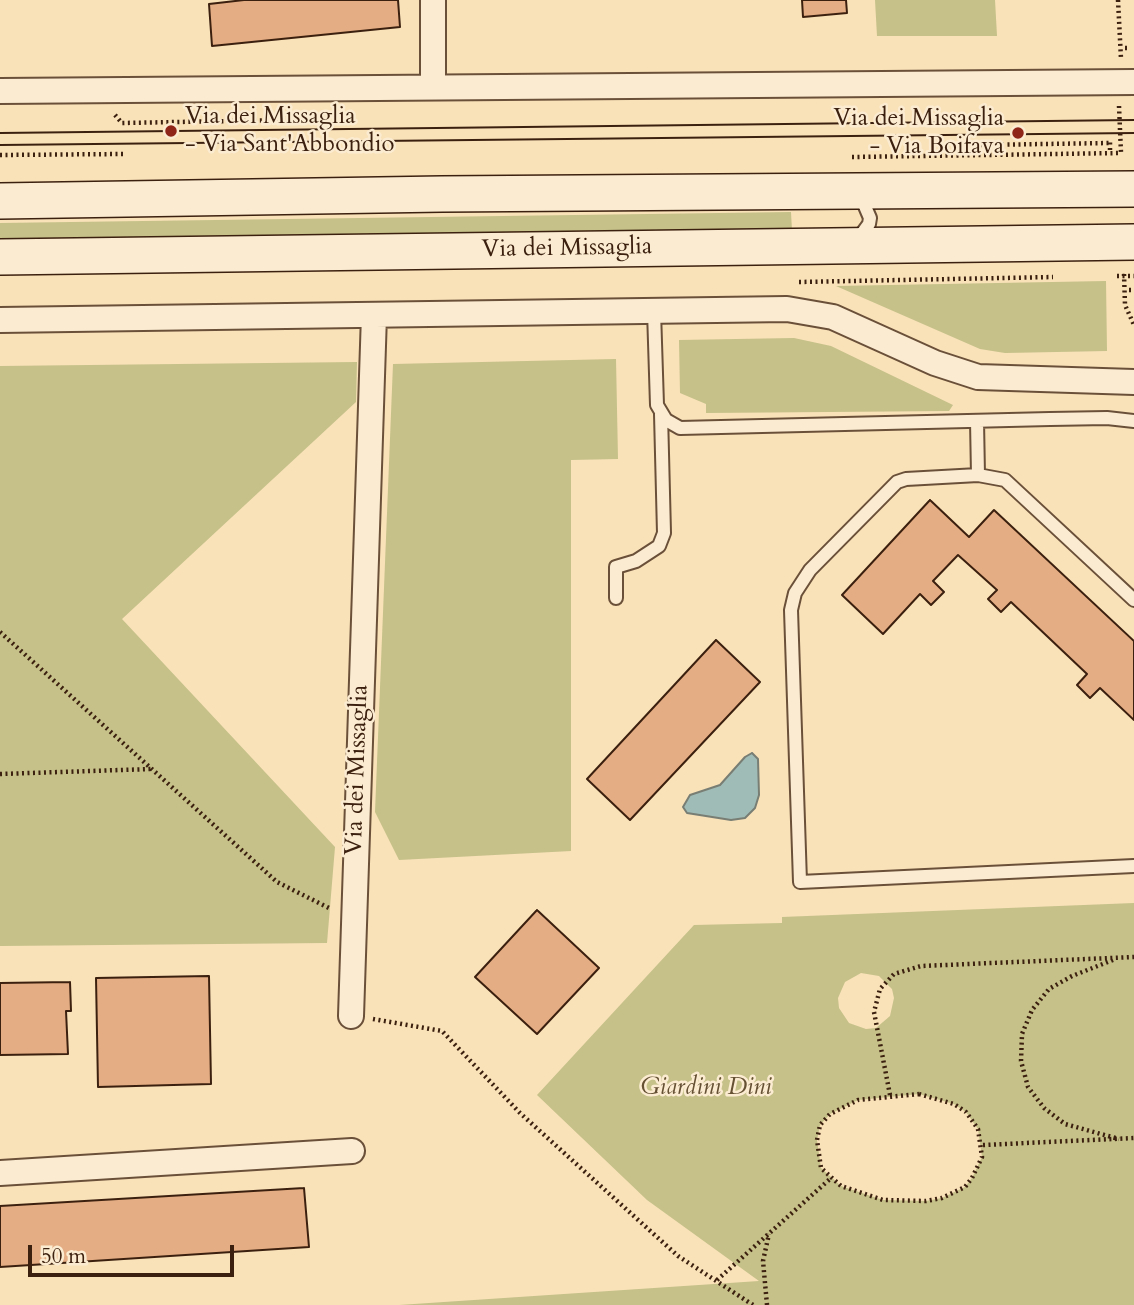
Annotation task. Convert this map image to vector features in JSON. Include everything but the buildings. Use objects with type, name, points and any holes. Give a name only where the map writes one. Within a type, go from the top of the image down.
[{"type":"main road","points":[[0,201],[1134,190]]},
{"type":"main road","name":"Via dei Missaglia","points":[[0,257],[1134,242]]},
{"type":"street","points":[[433,0],[433,85]]},
{"type":"street","points":[[0,91],[433,85],[1134,82]]},
{"type":"street","points":[[0,320],[654,311],[812,312],[848,322],[935,363],[978,377],[1134,382]]},
{"type":"street","name":"Via dei Missaglia","points":[[351,1016],[374,315]]},
{"type":"street","points":[[0,1173],[352,1151]]},
{"type":"lane","points":[[842,191],[864,204],[870,218],[861,236],[842,246]]},
{"type":"lane","points":[[616,598],[616,567],[636,561],[659,546],[664,533],[661,414],[655,394],[654,311]]},
{"type":"lane","points":[[661,414],[672,425],[680,428],[1107,418],[1134,421]]},
{"type":"lane","points":[[977,421],[978,475]]},
{"type":"lane","points":[[1134,600],[1005,480],[978,475],[905,479],[897,482],[810,570],[795,593],[791,610],[800,882],[1134,866]]},
{"type":"path","points":[[1118,0],[1121,59]]},
{"type":"path","points":[[118,117],[122,123],[289,120]]},
{"type":"path","points":[[981,145],[1110,144]]},
{"type":"path","points":[[0,155],[123,154]]},
{"type":"path","points":[[1111,276],[1134,276]]},
{"type":"path","points":[[1124,276],[1125,304],[1134,325]]},
{"type":"path","points":[[807,282],[1056,277]]},
{"type":"path","points":[[0,632],[277,882],[330,909],[353,915]]},
{"type":"path","points":[[0,774],[152,769]]},
{"type":"path","points":[[890,1095],[874,1012],[875,997],[894,974],[921,966],[1134,957]]},
{"type":"path","points":[[1118,958],[1072,976],[1049,989],[1032,1010],[1022,1034],[1021,1061],[1028,1087],[1044,1108],[1065,1124],[1119,1139]]},
{"type":"path","points":[[351,1016],[442,1031],[520,1113],[678,1256],[753,1305]]},
{"type":"path","points":[[919,1094],[954,1104],[974,1120],[983,1145],[982,1157],[965,1186],[942,1198],[926,1201],[883,1200],[852,1191],[821,1168],[817,1155],[820,1125],[845,1105],[890,1095],[919,1094]]},
{"type":"path","points":[[983,1145],[1134,1138]]},
{"type":"path","points":[[717,1280],[831,1178]]},
{"type":"path","points":[[766,1305],[763,1261],[769,1233]]},
{"type":"green space","points":[[875,0],[995,0],[997,36],[877,36]]},
{"type":"green space","points":[[791,212],[792,231],[0,241],[0,223]]},
{"type":"green space","points":[[1106,281],[1107,351],[1005,353],[980,349],[836,286]]},
{"type":"green space","points":[[794,338],[831,346],[953,405],[949,411],[706,413],[706,404],[680,393],[679,340]]},
{"type":"green space","points":[[616,359],[618,459],[571,460],[571,851],[399,860],[375,812],[393,364]]},
{"type":"green space","points":[[357,362],[356,402],[122,619],[335,847],[327,943],[0,946],[0,366]]},
{"type":"green space","name":"Giardini Dini","points":[[1134,903],[1134,1305],[399,1305],[759,1281],[647,1200],[537,1095],[694,925],[782,923],[782,917]],"holes":[[[861,973],[879,976],[892,989],[894,998],[890,1016],[876,1028],[866,1029],[849,1023],[839,1008],[838,998],[845,982]],[[919,1094],[954,1104],[966,1112],[978,1129],[982,1157],[965,1187],[942,1198],[926,1201],[883,1200],[841,1186],[821,1168],[817,1140],[820,1125],[830,1114],[858,1100]]]},
{"type":"water","points":[[752,753],[758,759],[759,795],[755,808],[745,818],[731,820],[687,813],[683,807],[690,795],[720,785],[745,757]]},
{"type":"tram line","points":[[0,133],[1134,120]]},
{"type":"tram line","points":[[0,145],[1134,133]]},
{"type":"place","name":"Via dei Missaglia - Via Sant'Abbondio","points":[[171,131]]},
{"type":"place","name":"Via dei Missaglia - Via Boifava","points":[[1018,133]]}]
